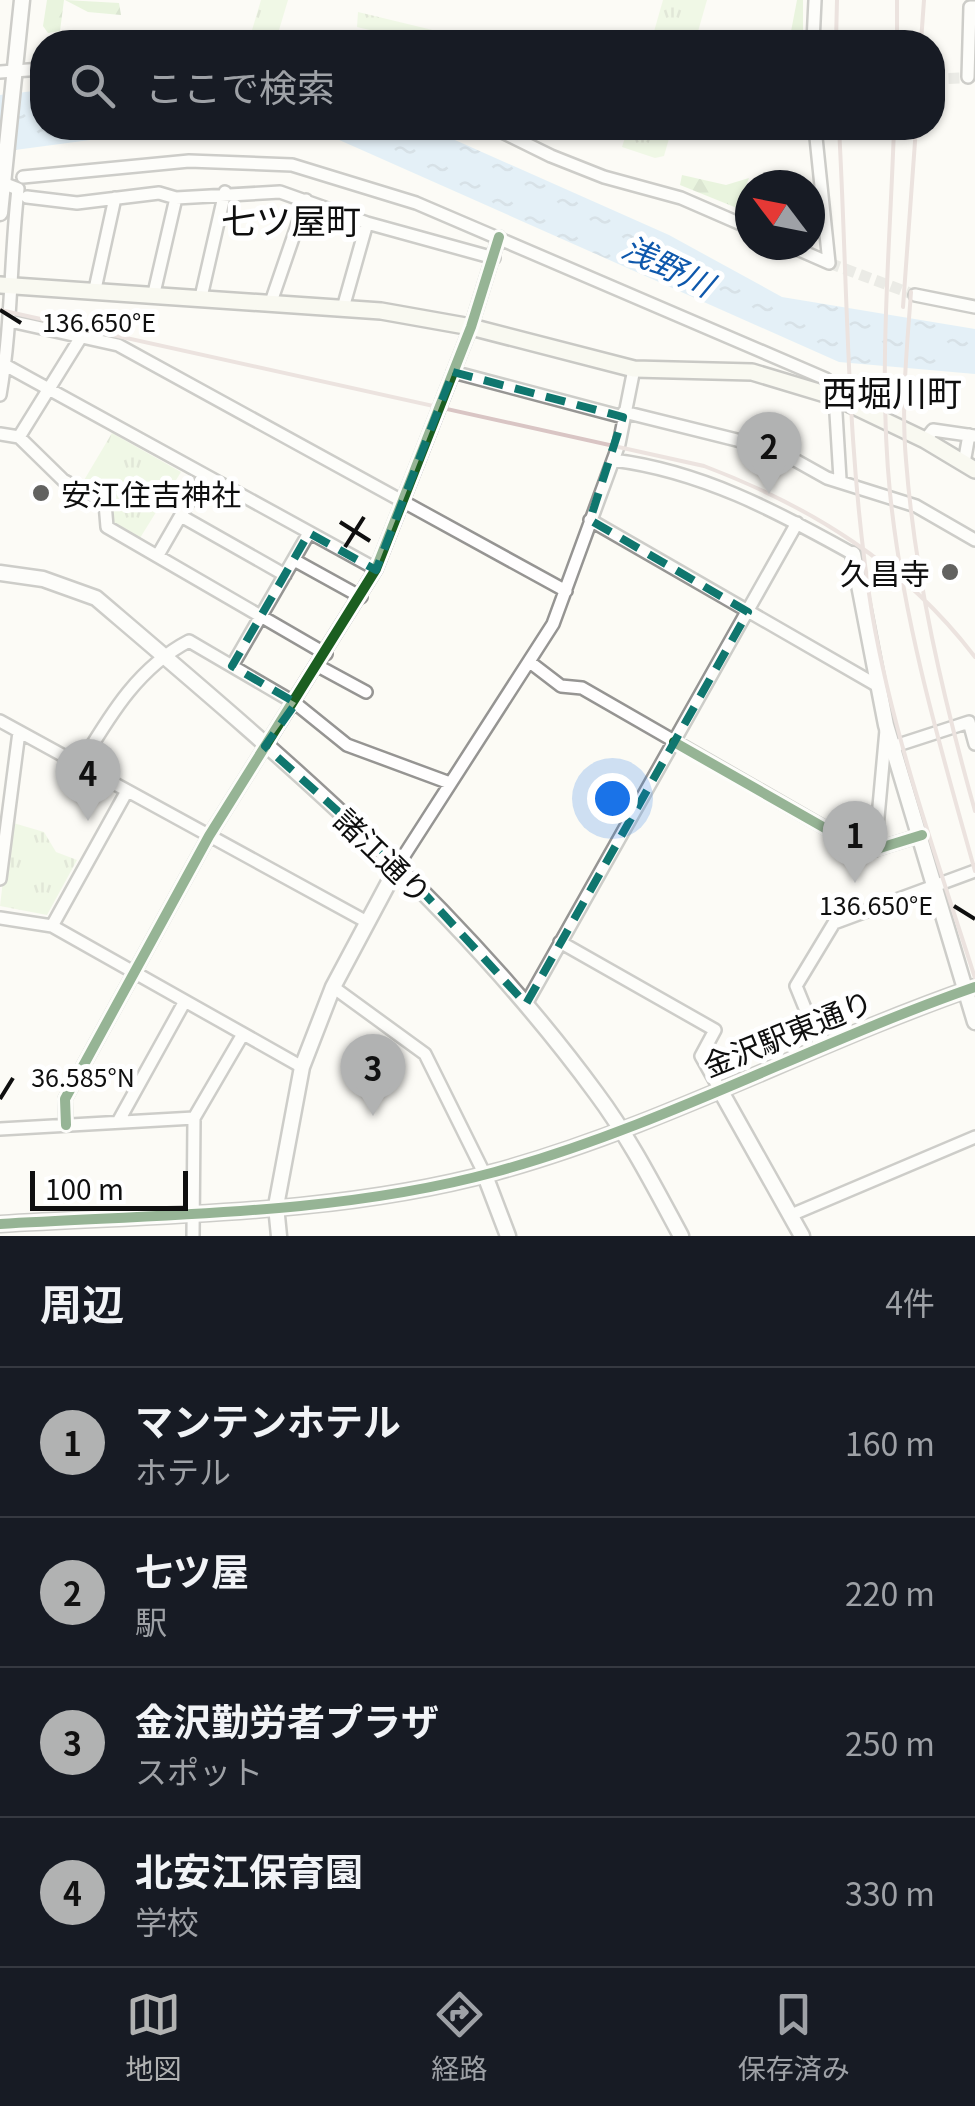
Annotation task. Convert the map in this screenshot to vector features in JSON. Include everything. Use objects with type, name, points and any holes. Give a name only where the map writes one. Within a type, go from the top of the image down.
[{"type":"main road","points":[[6,287],[95,289],[343,308],[471,327],[634,369],[752,372],[838,399],[926,440],[969,467]]},
{"type":"street","points":[[0,213],[10,74],[22,0]]},
{"type":"street","points":[[814,30],[815,0]]},
{"type":"street","points":[[969,77],[970,7],[975,7]]},
{"type":"street","points":[[518,140],[604,177],[680,198],[735,222]]},
{"type":"street","points":[[816,140],[819,170]]},
{"type":"street","points":[[23,176],[190,162],[292,165],[416,203],[826,379]]},
{"type":"street","points":[[0,395],[4,338],[10,321],[6,287],[18,189],[2,182]]},
{"type":"street","points":[[27,197],[77,202],[159,193],[176,198],[225,192],[280,192],[366,223],[494,258]]},
{"type":"street","points":[[201,296],[225,192]]},
{"type":"street","points":[[95,289],[115,198]]},
{"type":"street","points":[[154,293],[176,198]]},
{"type":"street","points":[[272,302],[306,200]]},
{"type":"street","points":[[343,308],[366,223]]},
{"type":"street","points":[[822,260],[829,263],[825,224]]},
{"type":"street","points":[[66,1124],[65,1099],[209,836],[376,569],[471,327],[499,237]]},
{"type":"street","points":[[915,295],[975,307]]},
{"type":"street","points":[[10,321],[118,345],[566,591]]},
{"type":"street","points":[[19,437],[81,337]]},
{"type":"street","points":[[5,365],[376,569]]},
{"type":"street","points":[[279,1236],[276,1206],[302,1067],[333,987],[447,782],[531,663],[566,591],[613,460],[634,369]]},
{"type":"street","points":[[453,372],[777,450],[827,478],[916,506],[975,540]]},
{"type":"street","points":[[838,399],[840,479]]},
{"type":"street","points":[[926,440],[933,430],[972,435],[969,467]]},
{"type":"street","points":[[0,434],[19,437],[63,480],[105,503],[107,527],[326,654]]},
{"type":"street","points":[[613,460],[679,471],[797,523],[853,554],[886,724],[970,989],[975,1022]]},
{"type":"street","points":[[158,554],[204,475]]},
{"type":"street","points":[[181,516],[285,574]]},
{"type":"street","points":[[590,520],[878,686]]},
{"type":"street","points":[[526,1004],[797,523]]},
{"type":"street","points":[[232,666],[309,533]]},
{"type":"street","points":[[294,560],[360,597]]},
{"type":"street","name":"諸江通り","points":[[0,573],[42,579],[96,598],[398,864],[526,1004],[620,1128],[682,1236]]},
{"type":"street","points":[[80,766],[116,704],[162,655],[189,641],[295,703],[346,745],[447,782]]},
{"type":"street","points":[[531,663],[561,686],[582,688],[867,852],[922,835]]},
{"type":"street","points":[[318,666],[366,692]]},
{"type":"street","points":[[0,721],[367,922]]},
{"type":"street","points":[[895,746],[969,722],[975,744]]},
{"type":"street","points":[[875,850],[886,724]]},
{"type":"street","points":[[0,879],[19,732]]},
{"type":"street","points":[[52,926],[127,791]]},
{"type":"street","points":[[820,1045],[796,986],[834,923],[936,882],[975,871]]},
{"type":"street","points":[[0,918],[52,926],[302,1067]]},
{"type":"street","points":[[560,942],[715,1030],[700,1056],[802,1236]]},
{"type":"street","points":[[333,987],[425,1054],[484,1173],[508,1236]]},
{"type":"street","name":"金沢駅東通り","points":[[0,1224],[384,1196],[484,1173],[620,1128],[820,1045],[970,989]]},
{"type":"street","points":[[118,1122],[185,1001]]},
{"type":"street","points":[[194,1236],[194,1118],[243,1034]]},
{"type":"street","points":[[0,1129],[194,1118]]},
{"type":"street","points":[[790,1215],[975,1137]]},
{"type":"highlighted area","points":[[453,372],[623,417],[590,520],[748,612],[526,1004],[398,865],[265,746],[296,703],[232,666],[309,533],[376,570]]},
{"type":"green space","points":[[47,0],[64,0],[60,30],[46,30],[43,26]]},
{"type":"green space","points":[[65,0],[119,3],[121,15],[88,12]]},
{"type":"green space","points":[[261,0],[288,0],[279,30],[252,30]]},
{"type":"green space","points":[[663,0],[707,0],[698,30],[654,30]]},
{"type":"green space","points":[[797,0],[803,0],[803,30],[791,30]]},
{"type":"green space","points":[[358,12],[432,30],[370,30],[357,27]]},
{"type":"green space","points":[[624,140],[669,140],[664,156],[655,158],[622,147]]},
{"type":"green space","points":[[682,175],[726,185],[735,182],[735,207],[680,185]]},
{"type":"green space","points":[[112,433],[181,472],[140,538],[111,522],[107,500],[80,487]]},
{"type":"green space","points":[[10,822],[44,832],[56,852],[77,860],[47,915],[0,906]]},
{"type":"water","points":[[30,91],[30,140],[90,140],[0,152],[0,95]]},
{"type":"water","name":"浅野川","points":[[339,140],[455,140],[669,235],[782,297],[975,329],[975,374],[839,362]]},
{"type":"tunnel","points":[[945,79],[963,78]]},
{"type":"tunnel","points":[[829,263],[915,295]]},
{"type":"railway","points":[[836,30],[837,0]]},
{"type":"railway","points":[[897,0],[897,30]]},
{"type":"railway","points":[[922,30],[924,0]]},
{"type":"railway","points":[[840,140],[857,492],[872,613],[904,751],[975,978]]},
{"type":"railway","points":[[893,140],[885,356],[890,493],[913,636],[975,871]]},
{"type":"railway","points":[[903,307],[915,140]]},
{"type":"railway","points":[[911,292],[904,418],[910,504],[932,637],[975,811]]},
{"type":"railway","points":[[0,310],[704,466],[782,500],[853,542],[918,594],[975,657]]},
{"type":"cycle path","points":[[66,1125],[65,1099],[209,836],[376,569],[471,327],[499,237]]},
{"type":"cycle path","points":[[674,742],[867,852],[922,835]]},
{"type":"cycle path","points":[[0,1224],[312,1205],[374,1197],[495,1172],[617,1132],[975,987]]},
{"type":"place","name":"安江住吉神社","points":[[41,493]]},
{"type":"place","name":"七ツ屋","points":[[769,494]]},
{"type":"place","name":"久昌寺","points":[[950,572]]},
{"type":"place","name":"北安江保育園","points":[[88,821]]},
{"type":"place","name":"マンテンホテル","points":[[855,883]]},
{"type":"place","name":"金沢勤労者プラザ","points":[[373,1116]]},
{"type":"district","name":"七ツ屋町","points":[[291,218]]},
{"type":"district","name":"西堀川町","points":[[892,390]]}]
